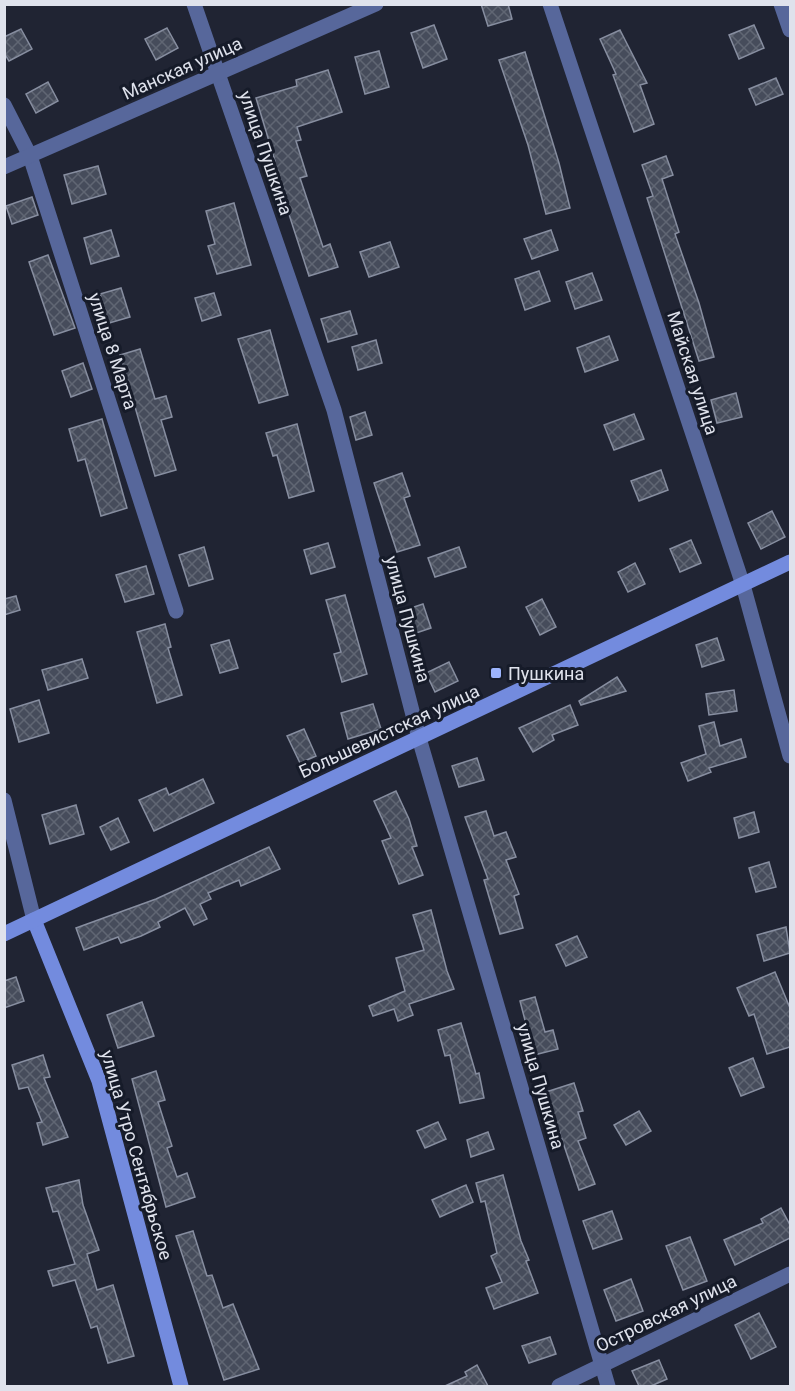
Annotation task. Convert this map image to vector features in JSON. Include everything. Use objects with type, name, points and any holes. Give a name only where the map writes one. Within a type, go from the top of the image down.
[{"type":"street","name":"улица Пушкина","points":[[194,4],[334,410],[419,738],[608,1386]]},
{"type":"street","name":"Манская улица","points":[[4,167],[376,4]]},
{"type":"street","name":"Майская улица","points":[[550,4],[743,585],[790,756]]},
{"type":"street","points":[[781,4],[790,30]]},
{"type":"street","name":"улица 8 Марта","points":[[4,105],[30,156],[176,611]]},
{"type":"street","name":"Большевистская улица","points":[[4,934],[790,562]]},
{"type":"street","name":"улица Утро Сентябрьское","points":[[4,800],[34,920],[99,1081],[181,1386]]},
{"type":"street","name":"Островская улица","points":[[559,1386],[790,1274]]},
{"type":"building","points":[[481,4],[508,4],[512,19],[488,26]]},
{"type":"building","points":[[434,25],[447,59],[423,68],[411,33]]},
{"type":"building","points":[[754,25],[764,48],[739,59],[729,35]]},
{"type":"building","points":[[167,28],[178,48],[156,60],[145,39]]},
{"type":"building","points":[[21,29],[32,49],[9,61],[4,53],[4,37]]},
{"type":"building","points":[[620,30],[647,83],[640,85],[654,124],[634,132],[613,75],[616,74],[600,39]]},
{"type":"building","points":[[379,51],[389,87],[365,94],[355,57]]},
{"type":"building","points":[[525,52],[559,163],[570,208],[546,214],[528,145],[499,60]]},
{"type":"building","points":[[328,70],[342,112],[297,127],[301,140],[296,141],[307,176],[300,178],[323,247],[330,244],[338,267],[309,276],[272,162],[275,161],[256,98],[297,86],[296,80]]},
{"type":"building","points":[[776,78],[783,94],[756,105],[749,89]]},
{"type":"building","points":[[48,82],[58,101],[36,113],[26,94]]},
{"type":"building","points":[[666,156],[673,175],[662,179],[679,232],[675,234],[699,303],[714,357],[699,361],[647,198],[653,196],[642,165]]},
{"type":"building","points":[[98,166],[106,194],[72,204],[64,175]]},
{"type":"building","points":[[32,197],[38,215],[12,224],[6,206]]},
{"type":"building","points":[[234,203],[251,265],[217,274],[208,246],[215,244],[206,211]]},
{"type":"building","points":[[111,230],[119,256],[91,264],[84,238]]},
{"type":"building","points":[[551,230],[558,250],[532,259],[524,239]]},
{"type":"building","points":[[390,242],[399,267],[369,277],[360,252]]},
{"type":"building","points":[[48,255],[75,328],[54,335],[29,262]]},
{"type":"building","points":[[539,271],[550,301],[525,310],[515,279]]},
{"type":"building","points":[[592,273],[602,300],[575,309],[566,282]]},
{"type":"building","points":[[121,288],[130,317],[109,323],[100,294]]},
{"type":"building","points":[[214,293],[221,315],[202,321],[195,298]]},
{"type":"building","points":[[350,311],[357,334],[328,342],[321,319]]},
{"type":"building","points":[[270,330],[288,395],[259,403],[238,339]]},
{"type":"building","points":[[609,336],[618,360],[585,372],[577,348]]},
{"type":"building","points":[[376,340],[382,363],[358,370],[352,347]]},
{"type":"building","points":[[140,349],[155,399],[166,396],[172,417],[161,420],[176,470],[155,476],[120,355]]},
{"type":"building","points":[[83,363],[92,389],[71,397],[62,371]]},
{"type":"building","points":[[736,393],[742,417],[717,423],[711,400]]},
{"type":"building","points":[[365,412],[372,435],[356,440],[350,417]]},
{"type":"building","points":[[634,414],[644,439],[614,450],[604,425]]},
{"type":"building","points":[[102,419],[127,508],[101,516],[85,459],[78,461],[69,429]]},
{"type":"building","points":[[297,424],[314,491],[289,498],[277,455],[273,456],[266,433]]},
{"type":"building","points":[[661,470],[668,490],[639,501],[631,481]]},
{"type":"building","points":[[402,473],[410,496],[404,498],[420,545],[397,552],[374,483]]},
{"type":"building","points":[[772,511],[785,537],[761,549],[748,523]]},
{"type":"building","points":[[691,540],[701,563],[680,572],[670,549]]},
{"type":"building","points":[[328,543],[335,567],[311,574],[304,550]]},
{"type":"building","points":[[204,547],[213,579],[189,586],[179,555]]},
{"type":"building","points":[[459,547],[466,567],[435,577],[428,558]]},
{"type":"building","points":[[635,563],[645,584],[628,592],[618,572]]},
{"type":"building","points":[[146,566],[154,594],[125,602],[116,575]]},
{"type":"building","points":[[345,595],[367,674],[342,682],[334,654],[341,652],[326,600]]},
{"type":"building","points":[[16,596],[20,610],[4,615],[4,599]]},
{"type":"building","points":[[542,599],[556,627],[540,635],[526,607]]},
{"type":"building","points":[[423,604],[431,628],[416,633],[408,609]]},
{"type":"building","points":[[165,624],[171,647],[168,648],[182,695],[157,703],[137,632]]},
{"type":"building","points":[[717,638],[724,660],[702,667],[696,645]]},
{"type":"building","points":[[229,640],[238,668],[220,673],[211,645]]},
{"type":"building","points":[[82,659],[88,678],[48,690],[42,670]]},
{"type":"building","points":[[449,662],[458,681],[435,692],[426,673]]},
{"type":"building","points":[[617,677],[626,691],[581,705],[579,701]]},
{"type":"building","points":[[734,690],[737,711],[709,715],[706,694]]},
{"type":"building","points":[[39,700],[49,733],[19,742],[10,709]]},
{"type":"building","points":[[373,704],[381,729],[348,739],[341,713]]},
{"type":"building","points":[[570,705],[578,725],[552,735],[554,740],[533,752],[519,728]]},
{"type":"building","points":[[714,722],[720,746],[741,739],[746,757],[709,768],[711,772],[688,781],[681,763],[706,754],[699,726]]},
{"type":"building","points":[[304,729],[316,756],[300,763],[287,736]]},
{"type":"building","points":[[477,758],[484,780],[459,787],[452,766]]},
{"type":"building","points":[[203,779],[214,803],[154,831],[139,800],[166,788],[169,795]]},
{"type":"building","points":[[396,791],[409,819],[417,846],[412,847],[423,875],[399,884],[382,841],[391,838],[374,801]]},
{"type":"building","points":[[76,805],[84,834],[50,844],[42,815]]},
{"type":"building","points":[[486,811],[494,836],[506,832],[516,857],[506,860],[519,894],[514,896],[523,928],[500,934],[484,880],[488,879],[465,817]]},
{"type":"building","points":[[754,812],[759,832],[739,838],[734,818]]},
{"type":"building","points":[[118,818],[129,842],[111,850],[100,827]]},
{"type":"building","points":[[269,847],[280,869],[241,886],[239,880],[208,893],[211,899],[200,904],[207,919],[194,925],[185,908],[158,922],[160,927],[141,936],[121,943],[118,937],[84,950],[76,928],[156,899]]},
{"type":"building","points":[[769,862],[776,887],[756,892],[749,868]]},
{"type":"building","points":[[431,910],[454,989],[409,1004],[413,1015],[398,1021],[394,1009],[373,1016],[369,1006],[405,991],[396,958],[424,950],[413,915]]},
{"type":"building","points":[[786,927],[790,953],[764,961],[757,935]]},
{"type":"building","points":[[577,936],[587,957],[566,966],[556,945]]},
{"type":"building","points":[[775,972],[790,1008],[790,1047],[767,1054],[754,1014],[749,1016],[737,988]]},
{"type":"building","points":[[16,977],[24,1001],[4,1008],[4,981]]},
{"type":"building","points":[[535,997],[545,1032],[553,1030],[558,1049],[534,1055],[520,1001]]},
{"type":"building","points":[[142,1002],[154,1036],[118,1048],[107,1015]]},
{"type":"building","points":[[461,1023],[476,1074],[479,1073],[484,1098],[460,1103],[450,1055],[445,1056],[438,1030]]},
{"type":"building","points":[[43,1055],[50,1077],[44,1078],[68,1137],[43,1145],[37,1123],[42,1122],[28,1087],[19,1089],[12,1065]]},
{"type":"building","points":[[753,1058],[764,1087],[741,1096],[729,1068]]},
{"type":"building","points":[[156,1071],[165,1100],[158,1102],[172,1146],[167,1148],[177,1177],[187,1173],[195,1197],[166,1207],[132,1079]]},
{"type":"building","points":[[574,1083],[583,1111],[578,1112],[586,1138],[578,1141],[595,1184],[579,1190],[546,1092]]},
{"type":"building","points":[[639,1111],[651,1131],[626,1145],[614,1125]]},
{"type":"building","points":[[438,1122],[446,1139],[425,1148],[417,1131]]},
{"type":"building","points":[[488,1132],[494,1149],[471,1157],[467,1140]]},
{"type":"building","points":[[503,1175],[521,1241],[529,1260],[526,1261],[538,1293],[494,1309],[486,1288],[502,1282],[491,1256],[497,1253],[485,1201],[481,1202],[476,1183]]},
{"type":"building","points":[[79,1180],[83,1205],[99,1250],[87,1254],[97,1290],[113,1285],[134,1356],[108,1363],[97,1326],[91,1328],[75,1280],[53,1286],[48,1271],[75,1264],[58,1211],[53,1212],[46,1188]]},
{"type":"building","points":[[466,1185],[473,1202],[440,1217],[432,1200]]},
{"type":"building","points":[[781,1208],[790,1225],[790,1238],[735,1265],[724,1240],[763,1223],[761,1219]]},
{"type":"building","points":[[612,1211],[622,1239],[593,1249],[583,1221]]},
{"type":"building","points":[[193,1231],[207,1276],[212,1275],[223,1308],[233,1304],[259,1369],[224,1380],[176,1236]]},
{"type":"building","points":[[690,1237],[707,1281],[683,1290],[666,1246]]},
{"type":"building","points":[[631,1279],[643,1311],[616,1321],[604,1290]]},
{"type":"building","points":[[759,1313],[776,1347],[751,1359],[735,1325]]},
{"type":"building","points":[[550,1337],[556,1354],[529,1363],[522,1346]]},
{"type":"building","points":[[659,1360],[667,1379],[651,1386],[639,1386],[632,1371]]},
{"type":"building","points":[[477,1365],[488,1386],[445,1386],[467,1376],[465,1372]]},
{"type":"place","name":"Пушкина","points":[[496,673]]}]
